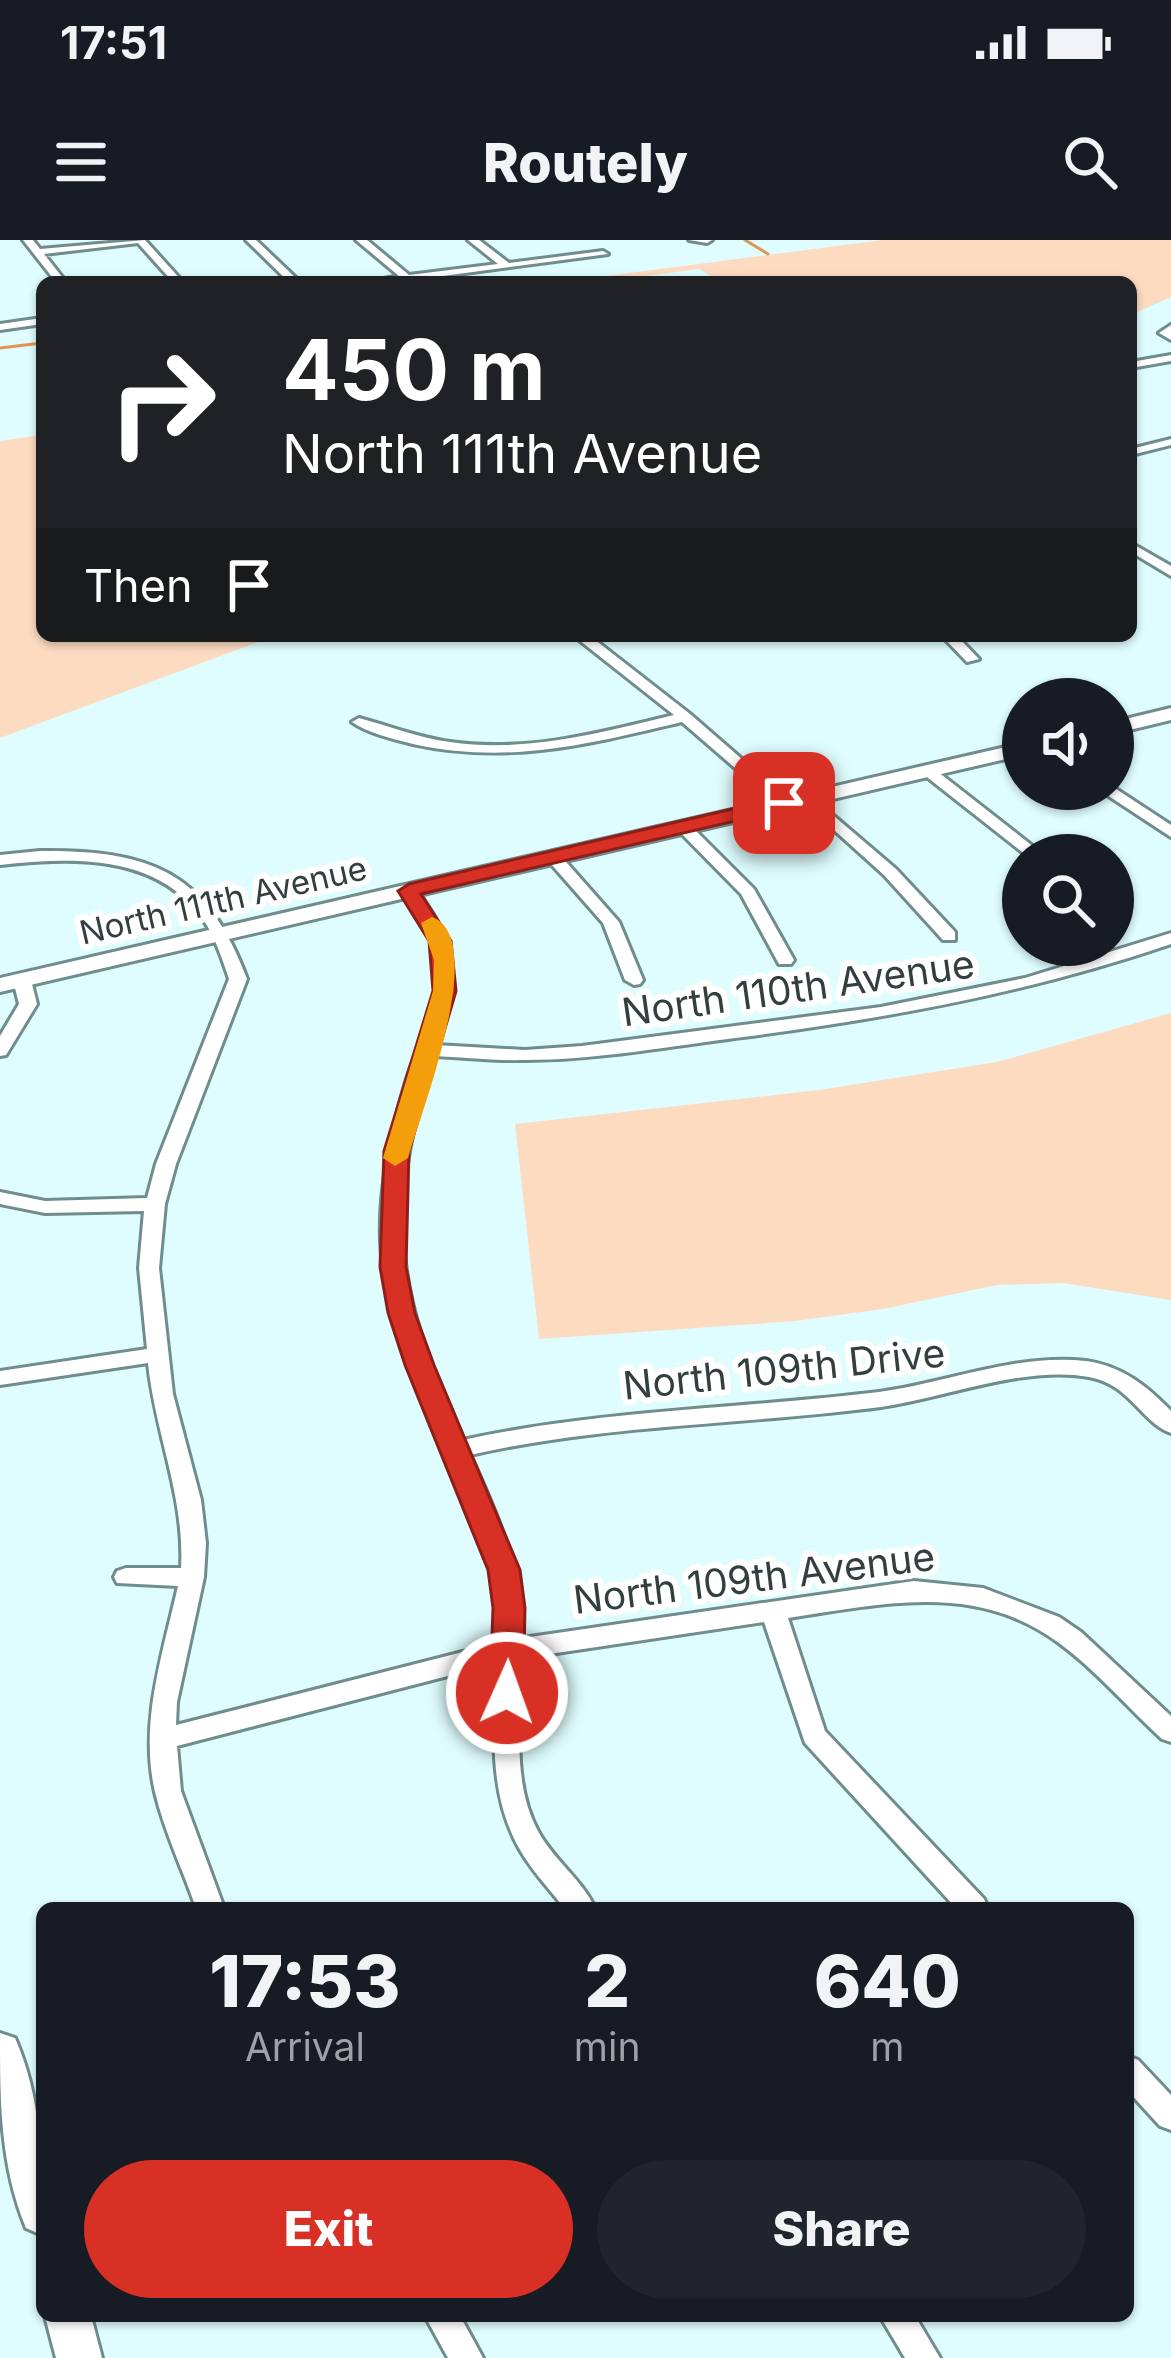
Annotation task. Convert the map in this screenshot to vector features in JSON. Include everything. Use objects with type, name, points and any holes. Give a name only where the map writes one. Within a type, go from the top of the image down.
[{"type":"street","points":[[28,240],[56,276]]},
{"type":"street","points":[[38,252],[140,240],[173,276]]},
{"type":"street","points":[[251,240],[289,276]]},
{"type":"street","points":[[362,240],[405,276]]},
{"type":"street","points":[[473,240],[507,266]]},
{"type":"street","points":[[424,276],[603,254],[584,240]]},
{"type":"street","points":[[695,241],[707,240]]},
{"type":"street","points":[[0,327],[36,322]]},
{"type":"street","points":[[1137,364],[1171,358]]},
{"type":"street","points":[[1137,450],[1171,442]]},
{"type":"street","points":[[1137,551],[1171,572]]},
{"type":"street","points":[[588,642],[890,872],[949,936]]},
{"type":"street","points":[[955,642],[973,659]]},
{"type":"street","points":[[359,722],[409,742],[455,751],[519,752],[685,717]]},
{"type":"street","points":[[1134,724],[1168,718]]},
{"type":"street","name":"North 111th Avenue","points":[[11,983],[1002,754]]},
{"type":"street","points":[[928,770],[1009,834]]},
{"type":"street","points":[[1134,808],[1171,832]]},
{"type":"street","points":[[683,827],[748,892],[785,960]]},
{"type":"street","points":[[0,860],[52,854],[134,863],[185,887],[204,906],[238,979],[184,1107],[155,1204],[149,1268],[155,1354],[189,1500],[192,1577],[164,1702],[163,1739],[168,1791],[207,1902]]},
{"type":"street","points":[[554,857],[611,922],[634,980]]},
{"type":"street","points":[[409,891],[431,922],[446,960],[445,991],[396,1151],[393,1267],[401,1313],[504,1570],[509,1650],[505,1735],[508,1780],[520,1822],[537,1855],[576,1902]]},
{"type":"street","name":"North 110th Avenue","points":[[425,1050],[525,1055],[582,1052],[891,1010],[1045,981],[1171,938]]},
{"type":"street","points":[[0,1052],[28,1004],[11,983]]},
{"type":"street","points":[[0,1198],[45,1207],[155,1204]]},
{"type":"street","points":[[0,1378],[155,1354]]},
{"type":"street","name":"North 109th Drive","points":[[456,1450],[551,1430],[780,1412],[940,1392],[1049,1369],[1085,1368],[1119,1377],[1171,1425]]},
{"type":"street","points":[[126,1577],[192,1577]]},
{"type":"street","name":"North 109th Avenue","points":[[163,1739],[509,1650],[914,1590],[943,1590],[1006,1604],[1072,1639],[1171,1732]]},
{"type":"street","points":[[773,1614],[814,1736],[968,1902]]},
{"type":"street","points":[[0,2051],[36,2190]]},
{"type":"street","points":[[1134,2076],[1171,2116]]},
{"type":"street","points":[[70,2322],[79,2358]]},
{"type":"street","points":[[445,2322],[467,2358]]},
{"type":"street","points":[[900,2322],[924,2358]]},
{"type":"shaded area","points":[[883,240],[1171,240],[1171,297],[1137,312],[1137,276],[711,276],[699,269],[606,276]]},
{"type":"shaded area","points":[[36,436],[36,642],[258,642],[0,738],[0,441]]},
{"type":"shaded area","points":[[1171,1013],[1171,1300],[1063,1283],[997,1285],[883,1309],[795,1321],[539,1339],[515,1124],[819,1090],[997,1062]]},
{"type":"waterway","points":[[745,240],[768,254]]},
{"type":"waterway","points":[[0,348],[36,344]]},
{"type":"slow traffic","points":[[395,1158],[445,991],[446,960],[432,923]]},
{"type":"route","points":[[507,1693],[509,1608],[504,1570],[419,1365],[401,1313],[393,1267],[396,1151],[445,991],[446,960],[440,941],[409,891],[784,803]]}]
